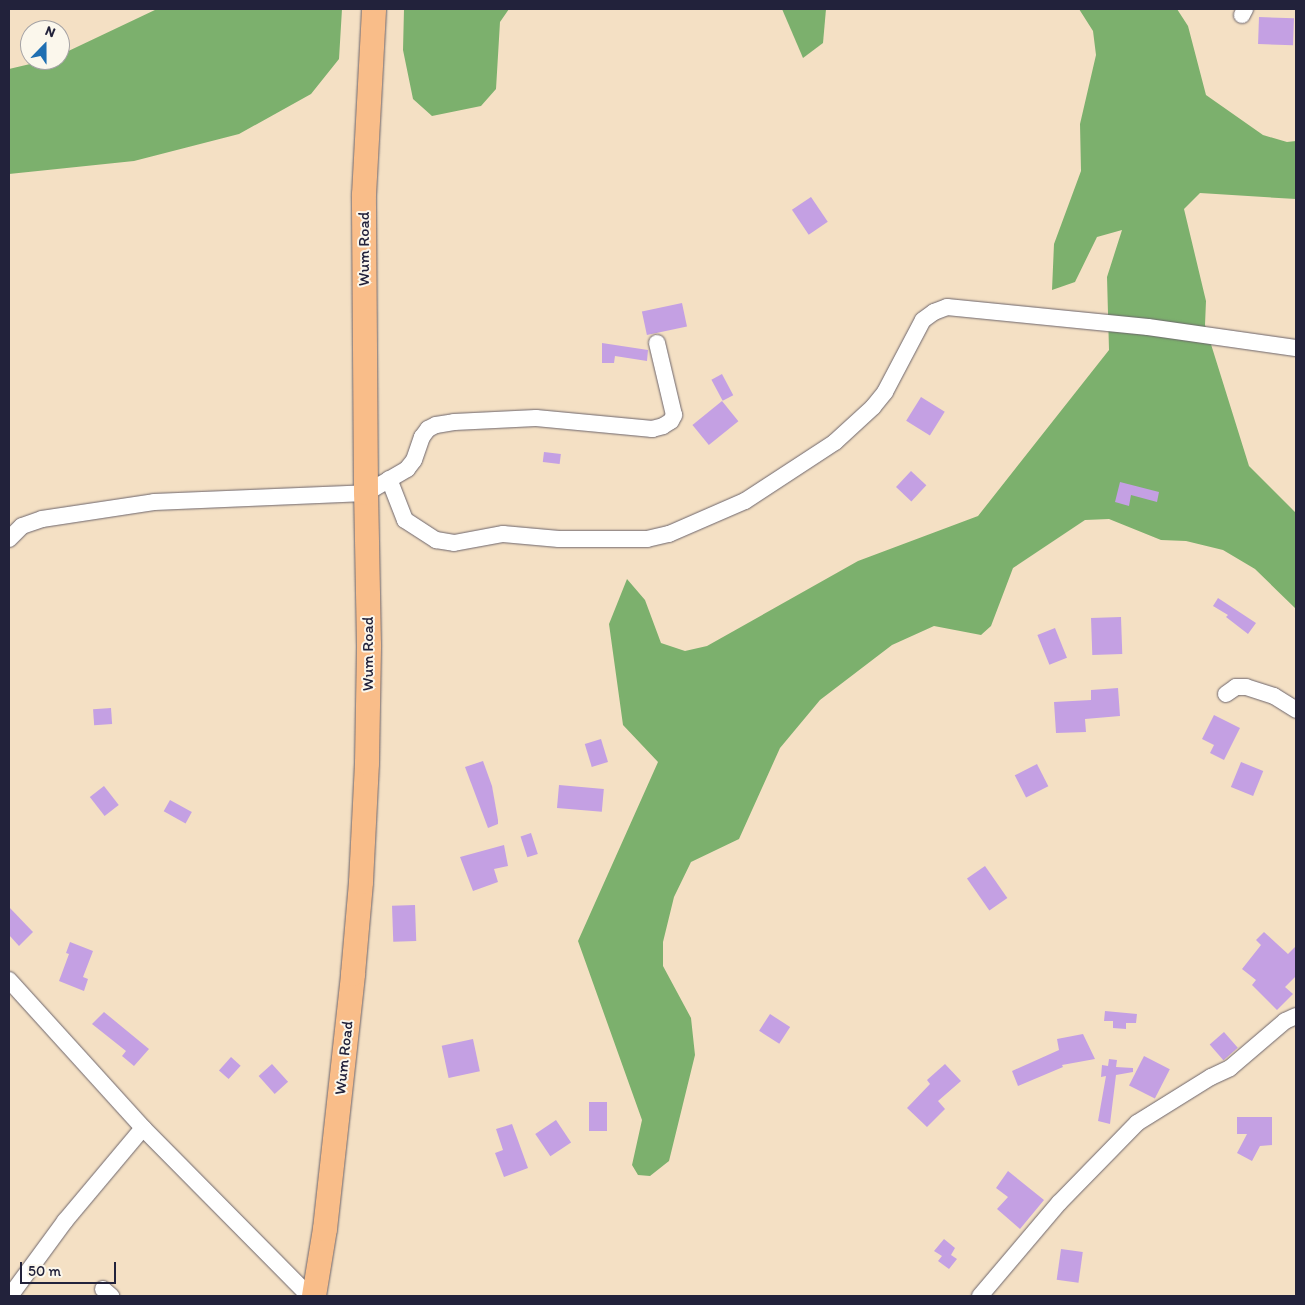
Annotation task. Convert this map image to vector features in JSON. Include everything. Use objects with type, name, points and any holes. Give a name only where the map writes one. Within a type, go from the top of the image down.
[{"type":"highway","name":"Wum Road","points":[[314,1296],[326,1220],[361,882],[369,645],[364,195],[374,9]]},
{"type":"street","points":[[390,479],[405,520],[436,540],[454,542],[503,534],[559,539],[647,539],[669,534],[745,501],[835,442],[873,407],[885,392],[923,320],[934,312],[947,307],[1148,327],[1296,348]]},
{"type":"street","points":[[9,539],[22,526],[42,519],[154,502],[366,493],[407,469],[414,460],[422,437],[428,429],[436,425],[512,418],[566,420],[652,430],[671,421],[674,416],[657,343]]},
{"type":"street","points":[[1226,694],[1236,688],[1246,686],[1274,696],[1296,710]]},
{"type":"street","points":[[9,980],[143,1128],[308,1296]]},
{"type":"street","points":[[980,1296],[1059,1204],[1137,1124],[1211,1077],[1230,1068],[1296,1016]]},
{"type":"street","points":[[10,1296],[65,1221],[143,1128]]},
{"type":"green space","points":[[157,9],[342,9],[339,59],[311,94],[239,134],[134,161],[9,174],[9,69],[20,66],[20,70],[70,70],[70,50]]},
{"type":"green space","points":[[404,9],[509,9],[500,22],[496,89],[481,106],[432,116],[413,99],[403,50]]},
{"type":"green space","points":[[782,9],[826,9],[823,43],[803,58]]},
{"type":"green space","points":[[1079,9],[1177,9],[1188,26],[1206,95],[1263,135],[1287,142],[1296,141],[1296,199],[1200,193],[1184,209],[1206,301],[1205,325],[1249,466],[1296,513],[1296,609],[1255,569],[1223,550],[1186,541],[1161,540],[1109,519],[1085,520],[1013,568],[991,626],[981,635],[934,626],[892,645],[820,700],[780,748],[739,839],[691,862],[674,897],[663,942],[663,966],[691,1018],[695,1055],[669,1161],[650,1176],[638,1175],[632,1165],[642,1120],[578,941],[658,762],[623,725],[609,624],[627,579],[645,600],[661,643],[685,651],[707,646],[858,561],[978,516],[1109,350],[1107,277],[1122,230],[1097,237],[1075,282],[1052,290],[1054,244],[1081,171],[1080,124],[1096,55],[1093,31]]},
{"type":"building","points":[[1259,17],[1294,18],[1293,45],[1258,44]]},
{"type":"building","points":[[811,197],[828,222],[809,235],[792,210]]},
{"type":"building","points":[[682,303],[687,326],[647,335],[642,312]]},
{"type":"building","points":[[602,343],[648,350],[647,361],[615,356],[614,363],[602,363]]},
{"type":"building","points":[[722,374],[733,395],[723,401],[711,380]]},
{"type":"building","points":[[921,397],[945,412],[930,436],[906,421]]},
{"type":"building","points":[[722,401],[738,421],[709,445],[692,425]]},
{"type":"building","points":[[544,452],[561,454],[560,464],[543,462]]},
{"type":"building","points":[[911,471],[926,485],[911,501],[896,487]]},
{"type":"building","points":[[1120,482],[1159,492],[1157,502],[1131,495],[1129,506],[1115,502]]},
{"type":"building","points":[[1218,598],[1256,623],[1248,634],[1226,617],[1228,615],[1213,606]]},
{"type":"building","points":[[1121,617],[1122,654],[1092,655],[1091,618]]},
{"type":"building","points":[[1055,628],[1067,658],[1049,665],[1037,635]]},
{"type":"building","points":[[1118,688],[1120,716],[1085,719],[1086,732],[1056,733],[1054,702],[1091,700],[1091,690]]},
{"type":"building","points":[[111,708],[112,724],[94,725],[93,709]]},
{"type":"building","points":[[1214,715],[1240,728],[1224,760],[1210,753],[1214,745],[1202,739]]},
{"type":"building","points":[[601,739],[608,762],[592,767],[585,744]]},
{"type":"building","points":[[483,761],[492,786],[498,820],[498,824],[488,828],[465,767]]},
{"type":"building","points":[[1241,762],[1263,771],[1253,796],[1231,787]]},
{"type":"building","points":[[1037,764],[1048,786],[1026,798],[1015,775]]},
{"type":"building","points":[[559,785],[604,789],[602,812],[557,808]]},
{"type":"building","points":[[104,786],[119,805],[105,816],[90,797]]},
{"type":"building","points":[[170,800],[192,812],[186,823],[164,811]]},
{"type":"building","points":[[531,833],[538,854],[527,857],[521,836]]},
{"type":"building","points":[[504,845],[508,866],[494,869],[498,882],[473,891],[460,857]]},
{"type":"building","points":[[985,866],[1007,898],[989,911],[967,879]]},
{"type":"building","points":[[415,905],[416,941],[393,942],[392,906]]},
{"type":"building","points":[[9,907],[33,932],[19,946],[9,935]]},
{"type":"building","points":[[1264,932],[1288,954],[1296,946],[1296,976],[1285,987],[1293,994],[1277,1010],[1252,985],[1256,980],[1242,969],[1261,945],[1256,940]]},
{"type":"building","points":[[70,942],[93,951],[83,977],[88,979],[84,991],[59,981],[69,954],[66,953]]},
{"type":"building","points":[[1105,1011],[1137,1014],[1136,1023],[1126,1023],[1126,1029],[1113,1028],[1113,1021],[1104,1021]]},
{"type":"building","points":[[104,1012],[149,1049],[134,1066],[122,1056],[126,1051],[92,1024]]},
{"type":"building","points":[[770,1014],[790,1027],[779,1044],[759,1031]]},
{"type":"building","points":[[1224,1032],[1238,1048],[1223,1060],[1210,1044]]},
{"type":"building","points":[[1083,1034],[1095,1059],[1062,1065],[1063,1067],[1018,1086],[1012,1071],[1059,1050],[1057,1039]]},
{"type":"building","points":[[473,1039],[480,1071],[449,1078],[442,1046]]},
{"type":"building","points":[[1144,1056],[1170,1069],[1155,1099],[1129,1085]]},
{"type":"building","points":[[231,1057],[241,1066],[229,1079],[219,1070]]},
{"type":"building","points":[[1109,1059],[1117,1060],[1116,1067],[1133,1068],[1133,1072],[1116,1075],[1110,1124],[1098,1121],[1106,1076],[1101,1077],[1102,1065],[1108,1066]]},
{"type":"building","points":[[272,1064],[288,1082],[275,1094],[259,1076]]},
{"type":"building","points":[[945,1064],[961,1081],[938,1101],[945,1109],[927,1127],[907,1108],[930,1084],[927,1080]]},
{"type":"building","points":[[589,1102],[607,1102],[607,1131],[589,1131]]},
{"type":"building","points":[[1237,1117],[1272,1117],[1272,1145],[1260,1146],[1252,1161],[1237,1153],[1247,1134],[1237,1134]]},
{"type":"building","points":[[556,1120],[571,1142],[550,1156],[535,1134]]},
{"type":"building","points":[[512,1124],[528,1168],[504,1177],[495,1153],[503,1150],[496,1129]]},
{"type":"building","points":[[1008,1171],[1044,1200],[1020,1229],[997,1209],[1008,1197],[996,1188]]},
{"type":"building","points":[[944,1239],[955,1248],[951,1255],[957,1259],[949,1269],[938,1261],[942,1256],[934,1251]]},
{"type":"building","points":[[1061,1249],[1083,1252],[1078,1283],[1057,1280]]}]
